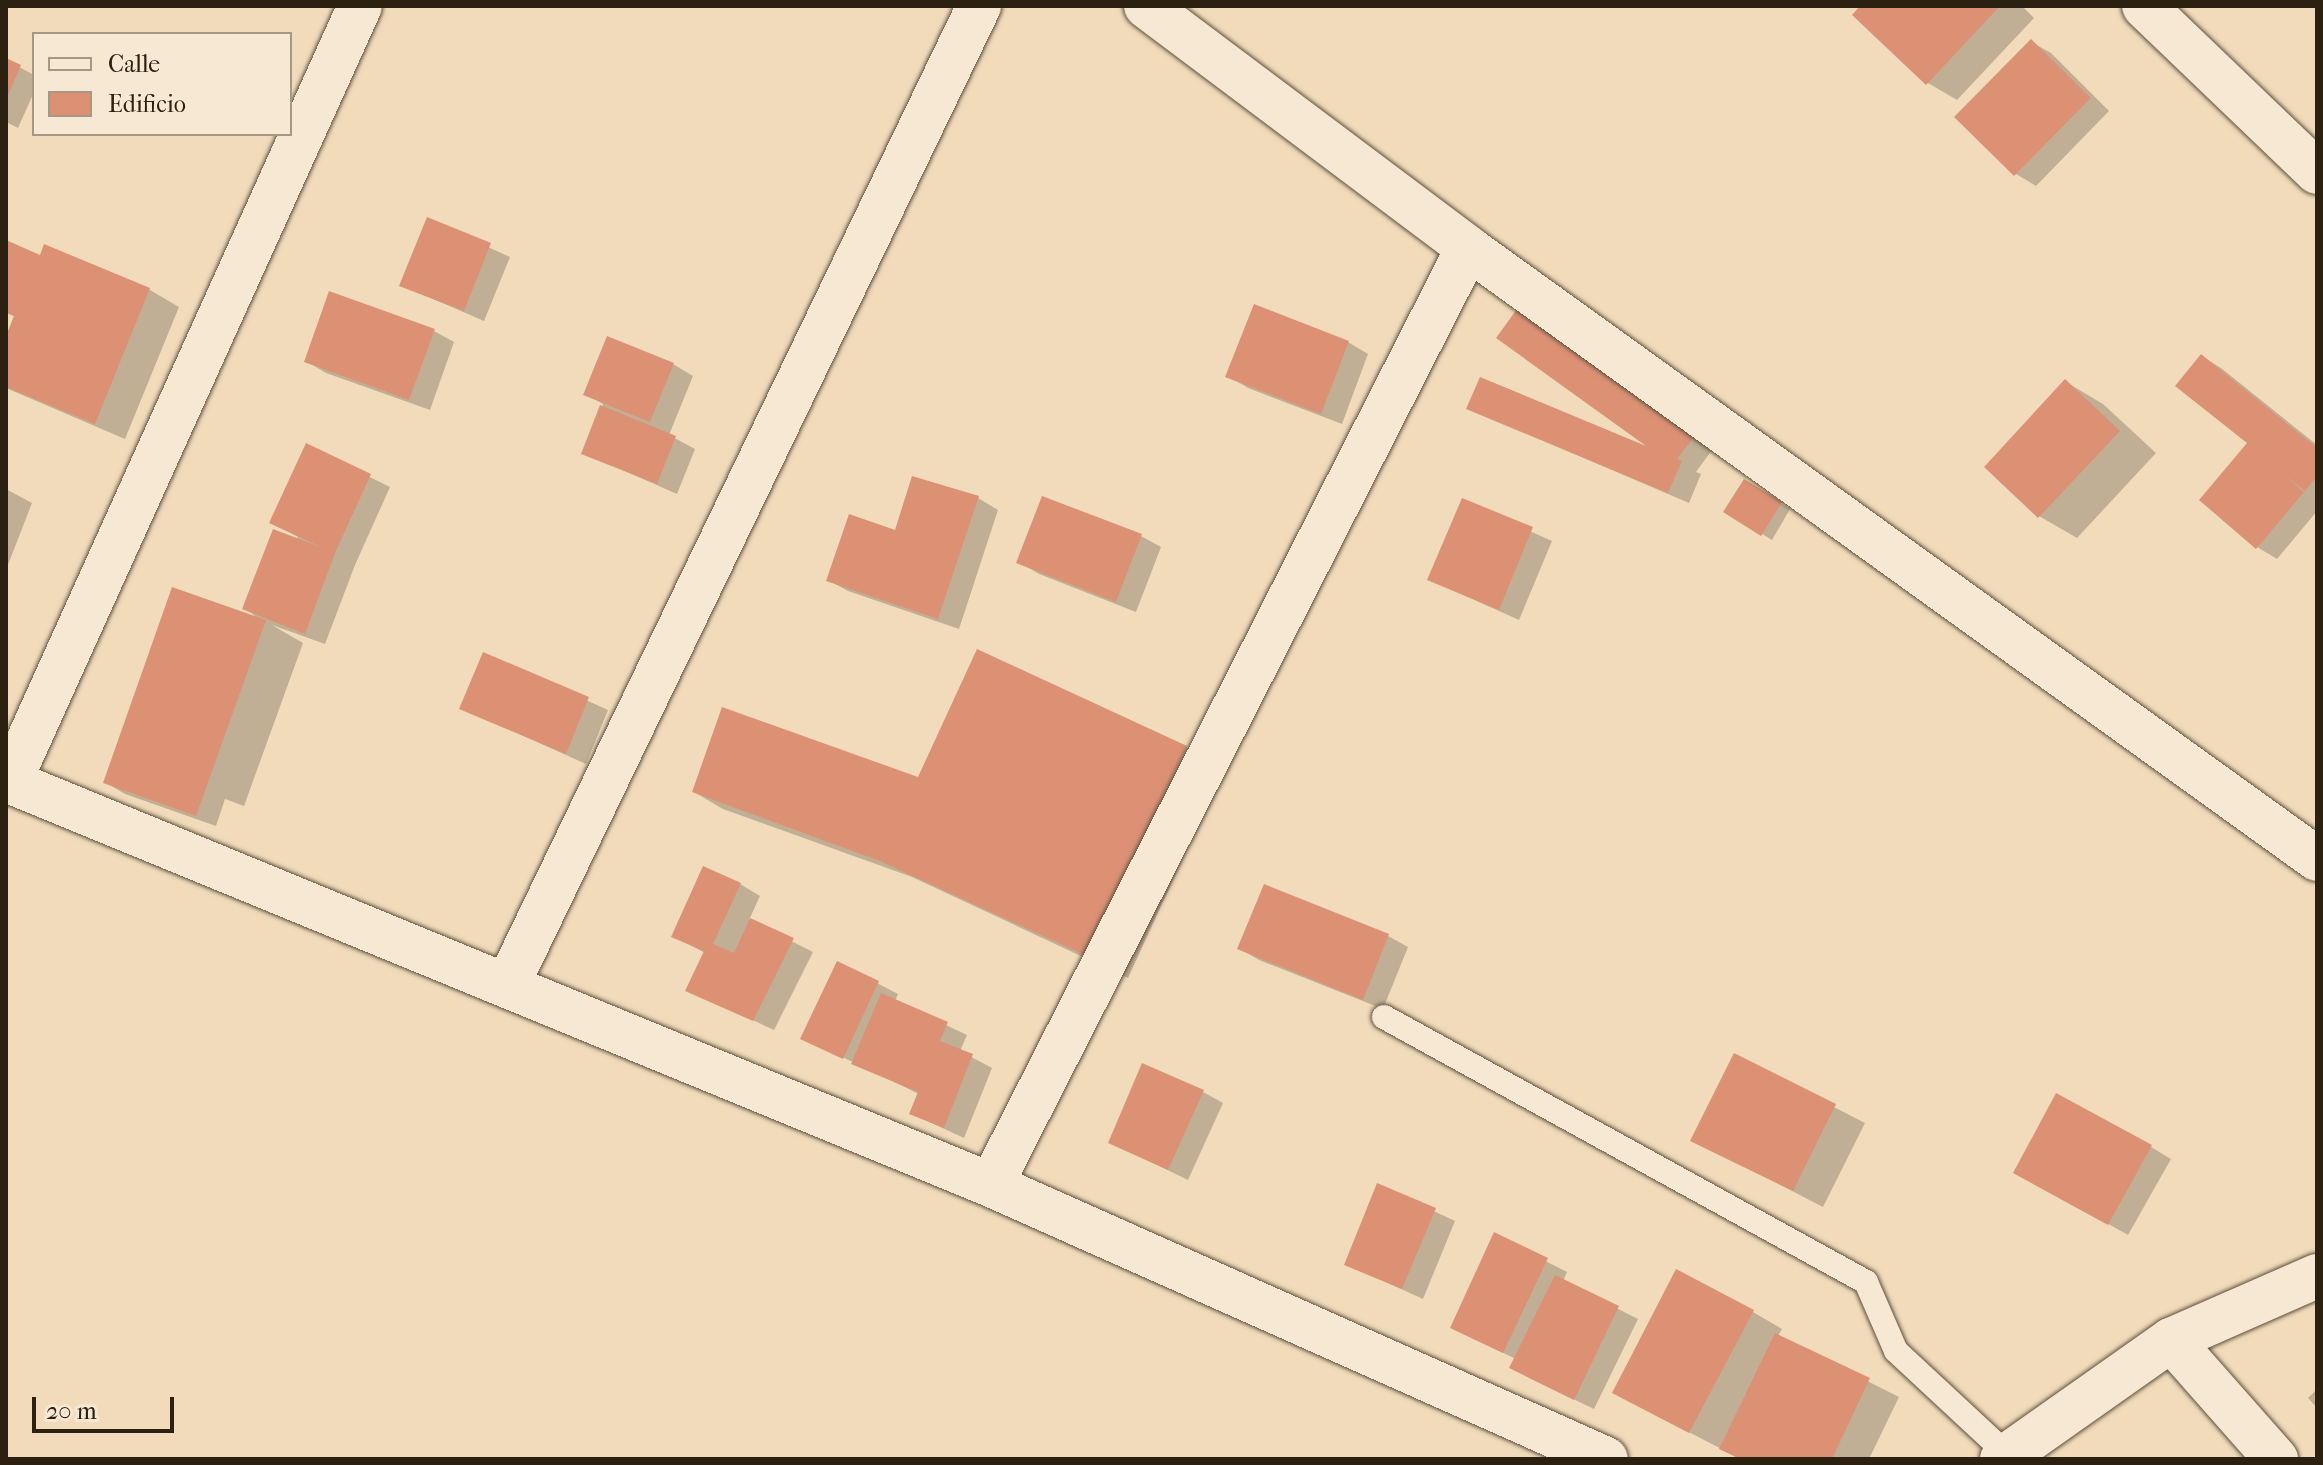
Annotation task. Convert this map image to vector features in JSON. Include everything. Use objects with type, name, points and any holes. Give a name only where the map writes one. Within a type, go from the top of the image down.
[{"type":"street","points":[[360,6],[8,781],[991,1185],[1606,1459]]},
{"type":"street","points":[[507,986],[979,6]]},
{"type":"street","points":[[1146,6],[1468,248],[2317,859]]},
{"type":"street","points":[[2144,6],[2317,172]]},
{"type":"street","points":[[991,1185],[1468,248]]},
{"type":"street","points":[[2005,1457],[2171,1340],[2317,1276]]},
{"type":"street","points":[[2171,1340],[2276,1459]]},
{"type":"lane","points":[[1384,1017],[1866,1282],[1896,1351],[2005,1457]]},
{"type":"building","points":[[1860,6],[2000,6],[1926,85],[1852,15]]},
{"type":"building","points":[[2031,39],[2091,98],[2014,176],[1954,117]]},
{"type":"building","points":[[6,58],[21,65],[6,100]]},
{"type":"building","points":[[427,217],[491,243],[464,311],[399,286]]},
{"type":"building","points":[[6,240],[40,255],[44,244],[150,288],[95,424],[6,387],[6,336],[14,316],[6,312]]},
{"type":"building","points":[[329,291],[435,329],[409,400],[304,362]]},
{"type":"building","points":[[1254,304],[1349,341],[1321,414],[1225,377]]},
{"type":"building","points":[[1517,309],[1694,437],[1677,459],[1682,461],[1668,493],[1466,409],[1480,377],[1646,446],[1496,338]]},
{"type":"building","points":[[607,336],[674,363],[650,422],[583,395]]},
{"type":"building","points":[[2201,354],[2317,448],[2317,476],[2305,491],[2283,474],[2304,492],[2256,549],[2199,500],[2247,443],[2175,386]]},
{"type":"building","points":[[2065,379],[2120,431],[2038,518],[1984,467]]},
{"type":"building","points":[[600,405],[676,436],[657,484],[581,454]]},
{"type":"building","points":[[306,443],[371,474],[335,553],[305,634],[242,609],[273,529],[323,548],[269,523]]},
{"type":"building","points":[[912,476],[979,496],[938,619],[826,581],[849,514],[895,530]]},
{"type":"building","points":[[1744,479],[1782,502],[1761,536],[1723,512]]},
{"type":"building","points":[[1042,496],[1142,534],[1116,602],[1016,563]]},
{"type":"building","points":[[1462,498],[1533,527],[1499,610],[1427,580]]},
{"type":"building","points":[[172,587],[266,620],[196,816],[103,783]]},
{"type":"building","points":[[977,649],[1187,746],[1089,957],[880,861],[692,792],[722,707],[918,777]]},
{"type":"building","points":[[483,652],[589,697],[566,754],[459,709]]},
{"type":"building","points":[[703,866],[741,883],[713,944],[734,953],[750,918],[794,938],[753,1021],[685,991],[704,951],[671,937]]},
{"type":"building","points":[[1264,884],[1389,934],[1363,1000],[1237,949]]},
{"type":"building","points":[[837,961],[879,981],[843,1059],[800,1039]]},
{"type":"building","points":[[881,993],[948,1022],[940,1041],[973,1054],[944,1128],[909,1114],[918,1092],[851,1064]]},
{"type":"building","points":[[1734,1053],[1836,1104],[1793,1191],[1690,1141]]},
{"type":"building","points":[[1142,1063],[1204,1090],[1168,1170],[1108,1143]]},
{"type":"building","points":[[2056,1093],[2152,1145],[2108,1225],[2013,1173]]},
{"type":"building","points":[[1377,1183],[1436,1208],[1402,1289],[1344,1265]]},
{"type":"building","points":[[1494,1232],[1548,1258],[1503,1353],[1450,1328]]},
{"type":"building","points":[[1676,1269],[1754,1310],[1689,1433],[1612,1393]]},
{"type":"building","points":[[1555,1275],[1619,1306],[1574,1400],[1509,1368]]},
{"type":"building","points":[[1775,1333],[1870,1378],[1832,1459],[1740,1459],[1719,1449]]}]
